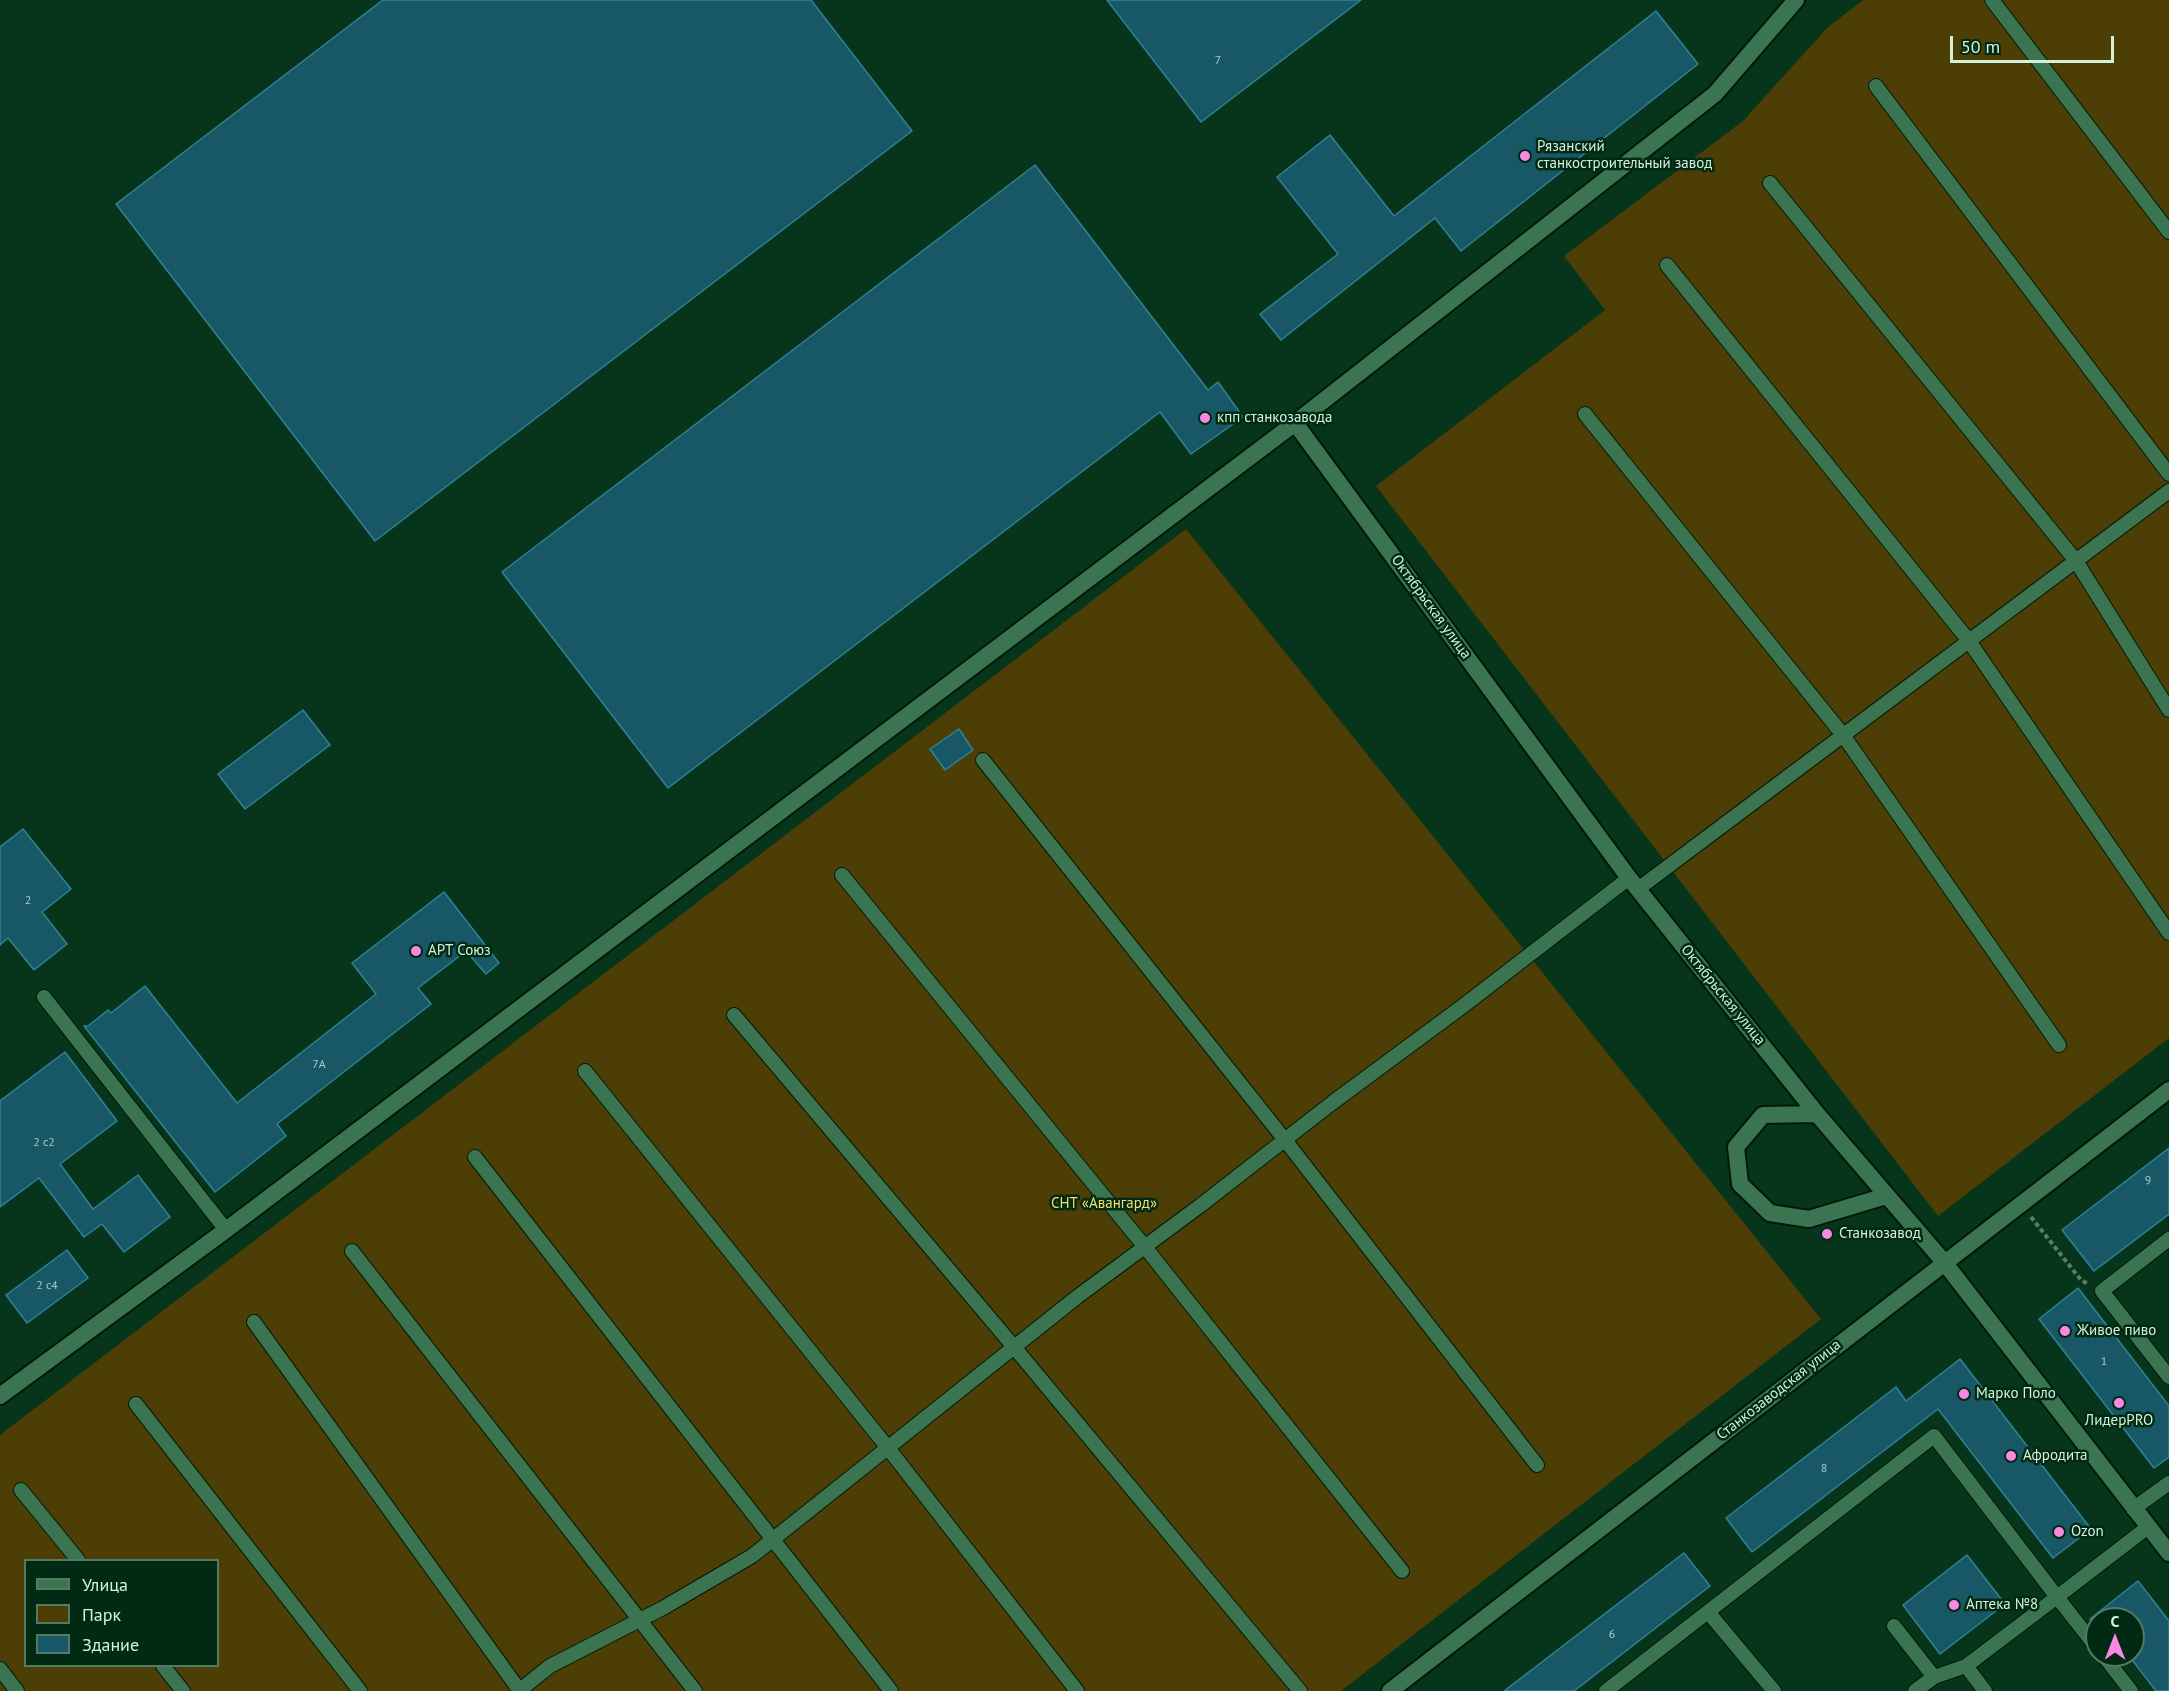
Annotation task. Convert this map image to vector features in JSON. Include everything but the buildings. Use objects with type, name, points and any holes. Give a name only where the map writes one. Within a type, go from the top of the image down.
[{"type":"street","points":[[0,1396],[226,1230],[1295,423],[1715,94],[1796,0]]},
{"type":"street","name":"Октябрьская улица","points":[[1295,423],[1634,883],[1817,1114],[1944,1262],[2169,1554]]},
{"type":"street","name":"Станкозаводская улица","points":[[1390,1691],[2169,1090]]},
{"type":"street","points":[[1817,1114],[1763,1115],[1736,1147],[1740,1184],[1770,1213],[1809,1219],[1886,1196]]},
{"type":"lane","points":[[1992,0],[2169,232]]},
{"type":"lane","points":[[1875,86],[2169,474]]},
{"type":"lane","points":[[1770,183],[2076,561],[2169,710]]},
{"type":"lane","points":[[1667,265],[1969,640],[2169,933]]},
{"type":"lane","points":[[1585,414],[1843,735],[2059,1045]]},
{"type":"lane","points":[[254,1322],[520,1691],[550,1666],[639,1621],[752,1556],[1077,1297],[1463,1006],[1843,735],[2169,491]]},
{"type":"lane","points":[[982,760],[1285,1140],[1537,1465]]},
{"type":"lane","points":[[842,875],[1144,1247],[1402,1571]]},
{"type":"lane","points":[[44,997],[226,1230]]},
{"type":"lane","points":[[734,1015],[1300,1691]]},
{"type":"lane","points":[[585,1071],[888,1448],[1077,1691]]},
{"type":"lane","points":[[475,1157],[891,1691]]},
{"type":"lane","points":[[2169,1239],[2102,1291],[2169,1377]]},
{"type":"lane","points":[[352,1251],[695,1691]]},
{"type":"lane","points":[[136,1404],[360,1691]]},
{"type":"lane","points":[[1606,1691],[1934,1436],[2085,1633]]},
{"type":"lane","points":[[2133,1509],[2169,1483]]},
{"type":"lane","points":[[21,1490],[77,1559]]},
{"type":"lane","points":[[1915,1691],[1934,1677],[1966,1666],[2148,1527]]},
{"type":"lane","points":[[1708,1612],[1773,1691]]},
{"type":"lane","points":[[1894,1626],[1934,1677]]},
{"type":"lane","points":[[1966,1666],[1985,1691]]},
{"type":"lane","points":[[165,1667],[183,1691]]},
{"type":"lane","points":[[2112,1667],[2131,1691]]},
{"type":"lane","points":[[0,1669],[17,1691]]},
{"type":"path","points":[[2020,1204],[2081,1280],[2102,1291]]},
{"type":"green space","points":[[1863,0],[2169,0],[2169,1038],[1938,1216],[1376,486],[1605,310],[1564,256],[1743,121],[1827,28]]},
{"type":"green space","name":"СНТ «Авангард»","points":[[1186,529],[1821,1319],[1341,1691],[0,1691],[0,1435]]},
{"type":"place","name":"Рязанский станкостроительный завод","points":[[1525,156]]},
{"type":"place","name":"кпп станкозавода","points":[[1205,418]]},
{"type":"place","name":"АРТ Союз","points":[[416,951]]},
{"type":"place","name":"Станкозавод","points":[[1827,1234]]},
{"type":"place","name":"Живое пиво","points":[[2065,1331]]},
{"type":"place","name":"Марко Поло","points":[[1964,1394]]},
{"type":"place","name":"ЛидерPRO","points":[[2119,1403]]},
{"type":"place","name":"Афродита","points":[[2011,1456]]},
{"type":"place","name":"Ozon","points":[[2059,1532]]},
{"type":"place","name":"Аптека №8","points":[[1954,1605]]}]
